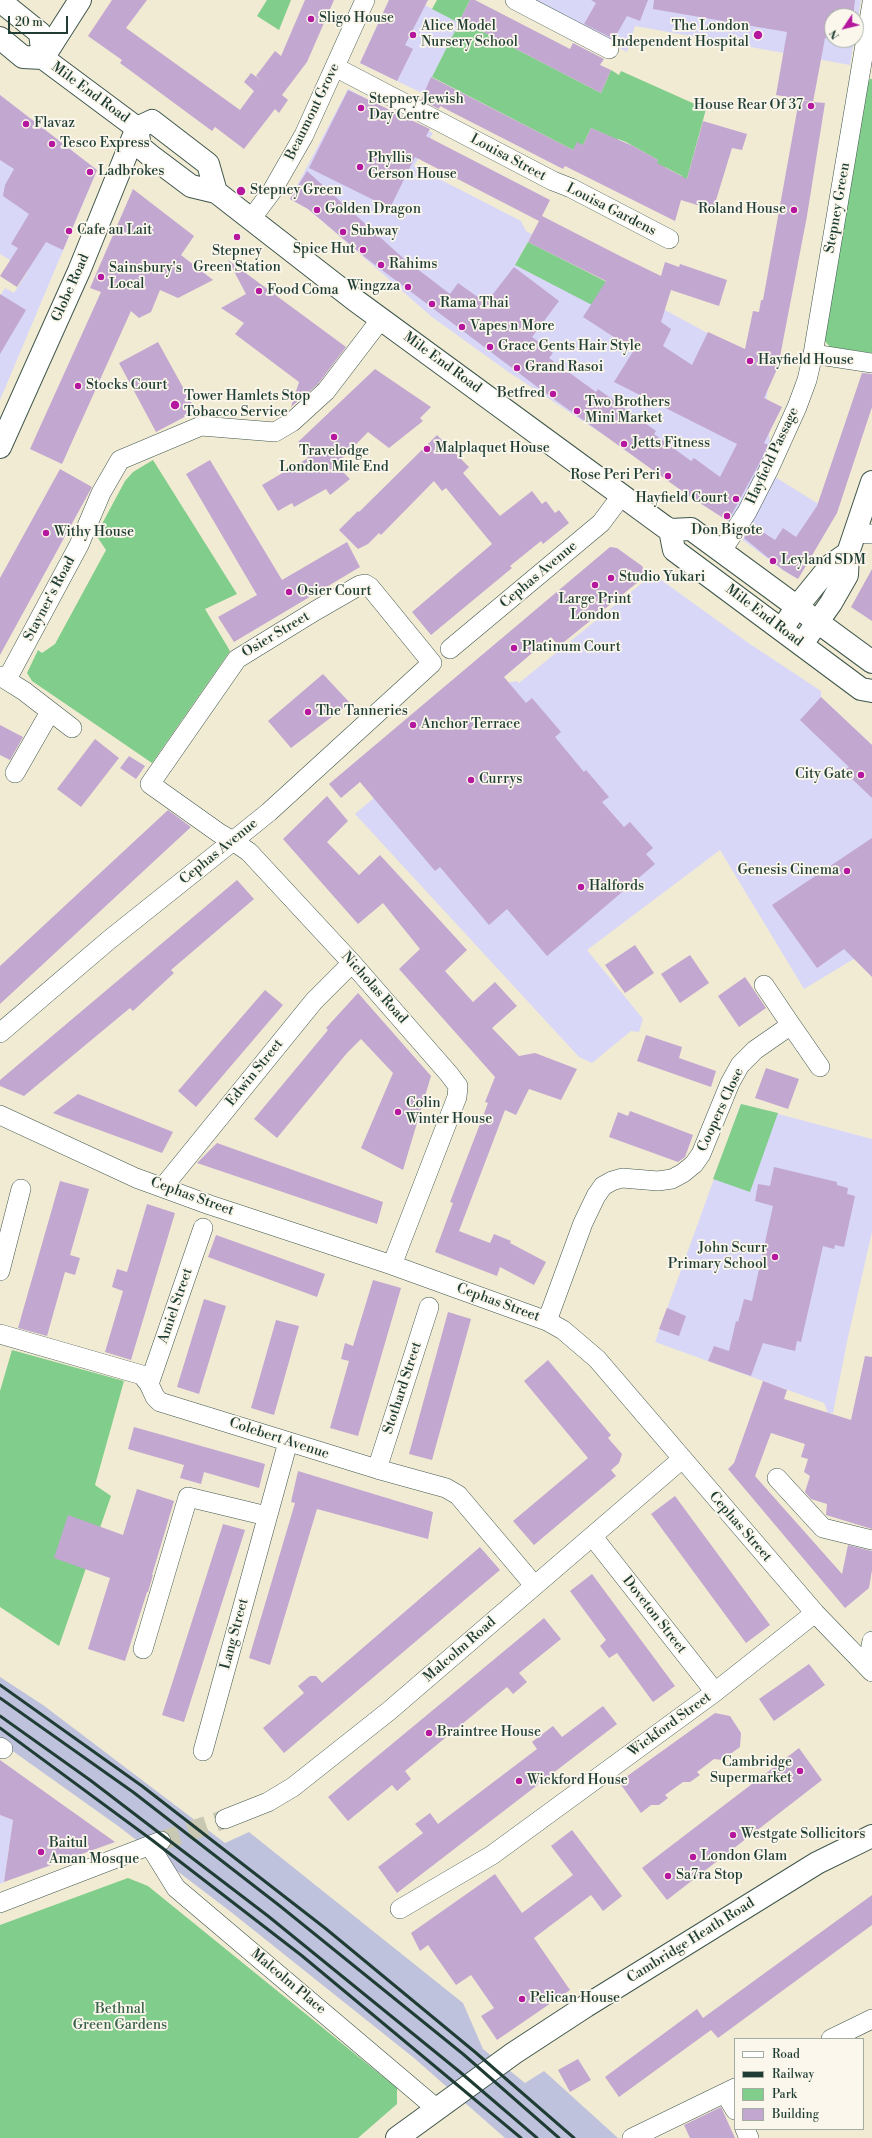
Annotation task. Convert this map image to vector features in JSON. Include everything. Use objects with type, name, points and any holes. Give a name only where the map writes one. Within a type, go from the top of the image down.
[{"type":"main road","points":[[43,58],[80,0]]},
{"type":"main road","name":"Mile End Road","points":[[0,1],[40,33],[43,58]]},
{"type":"main road","name":"Mile End Road","points":[[0,38],[23,57],[43,58],[137,128],[152,122],[208,164],[216,192],[381,319],[670,530],[691,529],[796,608],[872,662]]},
{"type":"main road","name":"Globe Road","points":[[0,447],[79,271],[137,128]]},
{"type":"main road","points":[[802,644],[838,594],[847,575],[858,540],[872,482]]},
{"type":"main road","name":"Mile End Road","points":[[670,530],[674,550],[861,689],[872,691]]},
{"type":"main road","points":[[782,629],[796,608],[831,565],[858,540]]},
{"type":"main road","name":"Cambridge Heath Road","points":[[396,2138],[514,2053],[817,1863],[872,1836]]},
{"type":"street","name":"Beaumont Grove","points":[[251,219],[272,191],[304,135],[366,0]]},
{"type":"street","points":[[515,0],[609,49]]},
{"type":"street","name":"Stepney Green","points":[[813,354],[872,3]]},
{"type":"street","name":"Louisa Street","points":[[335,67],[553,181]]},
{"type":"street","name":"Louisa Gardens","points":[[553,181],[571,188],[669,239]]},
{"type":"street","name":"Stayner's Road","points":[[4,678],[78,545],[101,493],[120,460],[201,426],[275,432],[292,422],[326,392],[381,319]]},
{"type":"street","points":[[813,354],[872,363]]},
{"type":"street","name":"Hayfield Passage","points":[[721,552],[747,512],[785,436],[797,407],[813,354]]},
{"type":"street","name":"Cephas Avenue","points":[[450,649],[601,523],[622,495]]},
{"type":"street","name":"Osier Street","points":[[159,771],[237,659],[360,585],[365,584],[370,587],[432,663]]},
{"type":"street","name":"Cephas Avenue","points":[[0,1033],[109,940],[269,812],[432,663]]},
{"type":"street","points":[[4,678],[72,728]]},
{"type":"street","points":[[14,772],[50,712]]},
{"type":"street","name":"Nicholas Road","points":[[159,771],[150,784],[249,852],[352,964],[458,1086],[457,1097],[392,1265]]},
{"type":"street","name":"Edwin Street","points":[[163,1187],[314,1001],[352,964]]},
{"type":"street","points":[[764,985],[820,1067]]},
{"type":"street","name":"Coopers Close","points":[[547,1321],[583,1223],[596,1196],[603,1186],[622,1178],[658,1181],[672,1179],[683,1173],[694,1164],[701,1154],[730,1083],[740,1065],[756,1050],[791,1025]]},
{"type":"street","name":"Cephas Street","points":[[0,1115],[136,1178],[392,1265],[547,1321],[573,1337],[597,1359],[815,1613],[869,1669]]},
{"type":"street","points":[[0,1271],[21,1189]]},
{"type":"street","name":"Amiel Street","points":[[149,1384],[203,1228]]},
{"type":"street","name":"Stothard Street","points":[[377,1469],[429,1307]]},
{"type":"street","name":"Colebert Avenue","points":[[0,1334],[142,1375],[149,1384],[155,1398],[160,1402],[377,1469],[446,1488],[458,1495],[534,1585]]},
{"type":"street","name":"Lang Street","points":[[203,1751],[288,1442]]},
{"type":"street","name":"Malcolm Road","points":[[225,1819],[268,1802],[293,1787],[389,1711],[682,1459]]},
{"type":"street","points":[[777,1478],[823,1528],[872,1540]]},
{"type":"street","points":[[144,1649],[188,1497],[267,1516]]},
{"type":"street","name":"Doveton Street","points":[[593,1537],[715,1692]]},
{"type":"street","name":"Wickford Street","points":[[400,1909],[492,1855],[715,1692],[815,1613]]},
{"type":"street","points":[[869,1669],[872,1641]]},
{"type":"street","name":"Malcolm Place","points":[[0,1903],[151,1846],[176,1888],[437,2109]]},
{"type":"street","points":[[833,2038],[872,2018]]},
{"type":"street","points":[[632,2138],[730,2090],[734,2106]]},
{"type":"shaded area","name":"Alice Model Nursery School","points":[[389,0],[415,0],[459,23],[424,94],[360,63]]},
{"type":"shaded area","name":"The London Independent Hospital","points":[[523,0],[861,0],[860,8],[824,8],[824,48],[853,48],[850,65],[635,26],[627,52]]},
{"type":"shaded area","points":[[348,89],[433,133],[414,166],[521,221],[526,231],[532,234],[515,265],[550,283],[665,310],[770,367],[765,415],[771,446],[772,475],[833,513],[800,575],[794,577],[783,570],[740,538],[731,523],[692,498],[607,437],[507,371],[432,317],[308,209],[290,199]]},
{"type":"shaded area","points":[[0,95],[97,170],[0,400],[0,296],[5,288],[14,293],[28,271],[0,254]]},
{"type":"shaded area","points":[[653,574],[747,642],[821,691],[821,697],[872,745],[872,948],[804,989],[720,850],[587,950],[643,1019],[639,1032],[631,1031],[592,1063],[579,1057],[355,814],[510,682],[517,681],[519,683]]},
{"type":"shaded area","name":"John Scurr Primary School","points":[[741,1104],[872,1139],[872,1232],[848,1337],[833,1413],[828,1413],[824,1403],[655,1342]]},
{"type":"shaded area","points":[[0,1677],[43,1705],[225,1843],[249,1832],[463,2003],[483,2049],[525,2083],[544,2071],[618,2138],[505,2138],[414,2058],[231,1912],[118,1826],[0,1742]]},
{"type":"shaded area","points":[[0,1815],[13,1820],[4,1882],[0,1884]]},
{"type":"green space","points":[[267,0],[291,0],[279,30],[257,16]]},
{"type":"green space","points":[[437,0],[470,0],[460,20],[601,93],[611,70],[619,75],[621,71],[706,109],[682,197],[674,193],[682,176],[665,167],[657,184],[648,180],[658,160],[626,142],[618,139],[609,159],[607,135],[591,128],[583,145],[573,150],[432,77],[459,23],[432,9]]},
{"type":"green space","points":[[870,79],[872,79],[872,353],[830,347],[824,340],[868,83]]},
{"type":"green space","points":[[528,242],[648,303],[592,305],[515,265]]},
{"type":"green space","points":[[153,460],[237,594],[205,609],[230,651],[152,763],[32,681],[27,673],[38,650],[42,653],[55,644],[106,550],[96,535],[125,481],[133,472]]},
{"type":"green space","points":[[741,1104],[778,1113],[750,1192],[713,1179]]},
{"type":"green space","points":[[12,1350],[124,1381],[95,1485],[111,1496],[59,1646],[0,1607],[0,1391]]},
{"type":"green space","name":"Bethnal Green Gardens","points":[[128,1878],[148,1886],[397,2088],[397,2104],[358,2138],[0,2138],[0,1925]]},
{"type":"building","points":[[112,0],[147,0],[126,28],[240,110],[254,91],[244,82],[251,73],[262,81],[256,76],[275,51],[281,56],[305,0],[334,0],[307,62],[282,95],[288,100],[279,113],[275,109],[244,149],[215,127],[212,131],[120,63],[122,60],[88,36]]},
{"type":"building","points":[[389,0],[428,0],[405,45],[413,49],[397,81],[360,63]]},
{"type":"building","points":[[470,0],[475,0],[570,49],[573,43],[604,59],[600,65],[611,70],[601,93],[460,20]]},
{"type":"building","points":[[591,0],[648,0],[640,21],[627,16],[614,39],[584,24],[596,3]]},
{"type":"building","points":[[654,0],[855,0],[854,8],[824,8],[824,43],[813,102],[825,103],[807,216],[778,367],[764,398],[782,407],[764,443],[768,445],[728,521],[689,496],[544,392],[366,258],[308,209],[290,199],[307,171],[403,258],[450,294],[458,283],[486,303],[514,267],[559,301],[532,337],[553,353],[549,358],[596,392],[598,389],[656,431],[654,434],[691,461],[694,458],[720,477],[737,444],[614,382],[634,350],[583,317],[606,281],[528,242],[539,221],[415,157],[390,208],[309,168],[348,90],[430,129],[426,136],[550,200],[542,216],[622,257],[661,276],[665,262],[679,267],[680,264],[727,280],[719,306],[671,290],[661,322],[671,329],[663,346],[692,365],[708,332],[745,349],[753,311],[759,312],[761,300],[763,300],[799,100],[811,101],[776,95],[787,32],[653,9]]},
{"type":"building","points":[[431,77],[573,150],[577,142],[583,145],[591,128],[633,146],[658,160],[657,163],[687,179],[703,121],[747,134],[742,150],[732,148],[713,210],[681,200],[675,221],[565,166],[563,169],[440,106],[439,109],[421,100]]},
{"type":"building","points":[[0,95],[97,170],[63,250],[46,242],[17,287],[0,276],[18,248],[11,244],[29,214],[3,196],[5,185],[14,169],[0,160]]},
{"type":"building","points":[[133,189],[194,236],[181,255],[213,280],[178,298],[160,290],[151,312],[139,318],[131,311],[62,464],[30,449],[101,292],[90,288]]},
{"type":"building","points":[[228,260],[346,347],[318,384],[291,407],[299,382],[235,334],[244,323],[221,308],[246,294]]},
{"type":"building","points":[[0,294],[26,310],[0,354]]},
{"type":"building","points":[[158,342],[196,411],[156,432],[119,363]]},
{"type":"building","name":"Travelodge London Mile End","points":[[375,369],[431,407],[420,418],[423,421],[389,448],[368,432],[336,465],[350,479],[330,495],[326,489],[294,507],[292,503],[278,511],[262,485],[308,458],[298,442]]},
{"type":"building","points":[[862,373],[872,374],[872,407],[837,513],[798,579],[783,570],[744,538],[752,525],[775,540],[783,528],[796,537],[817,506]]},
{"type":"building","points":[[437,435],[469,467],[463,473],[500,516],[532,491],[542,504],[546,501],[555,513],[559,510],[569,523],[543,544],[541,541],[510,566],[512,568],[431,635],[412,612],[492,544],[446,488],[442,491],[434,481],[381,535],[379,533],[368,544],[358,549],[339,530]]},
{"type":"building","points":[[210,460],[282,580],[347,542],[360,567],[234,642],[218,617],[257,595],[186,474]]},
{"type":"building","name":"Withy House","points":[[60,469],[92,487],[0,655],[0,578]]},
{"type":"building","points":[[610,547],[617,548],[642,566],[646,573],[643,578],[559,646],[551,637],[504,677],[526,703],[532,698],[561,732],[555,737],[584,772],[586,770],[609,797],[602,802],[624,827],[630,822],[653,848],[646,854],[655,864],[547,956],[507,909],[489,925],[440,867],[435,871],[360,782],[341,798],[329,784]]},
{"type":"building","points":[[872,569],[872,621],[851,607]]},
{"type":"building","name":"The Tanneries","points":[[323,674],[350,703],[291,748],[268,721]]},
{"type":"building","points":[[821,697],[872,745],[872,798],[849,776],[850,774],[846,769],[849,767],[800,720]]},
{"type":"building","points":[[0,725],[23,737],[10,760],[0,755]]},
{"type":"building","points":[[95,739],[119,758],[81,807],[57,789]]},
{"type":"building","points":[[129,756],[145,766],[136,779],[120,768]]},
{"type":"building","points":[[327,796],[348,821],[327,842],[359,875],[380,855],[467,950],[445,971],[473,1002],[495,982],[517,1006],[492,1028],[519,1056],[535,1053],[577,1069],[561,1100],[529,1089],[516,1115],[505,1110],[459,1231],[490,1243],[494,1234],[511,1241],[510,1243],[546,1262],[534,1285],[500,1267],[497,1276],[435,1252],[453,1203],[450,1202],[488,1103],[485,1102],[495,1077],[399,969],[420,949],[383,903],[358,924],[283,839]]},
{"type":"building","points":[[168,810],[191,827],[0,1004],[0,966]]},
{"type":"building","name":"Genesis Cinema","points":[[872,838],[872,977],[844,949],[817,968],[772,905]]},
{"type":"building","points":[[237,880],[254,899],[171,970],[174,973],[133,1011],[130,1008],[24,1096],[0,1086],[0,1080]]},
{"type":"building","points":[[635,945],[654,973],[625,993],[605,965]]},
{"type":"building","points":[[690,955],[709,983],[680,1003],[661,974]]},
{"type":"building","points":[[745,977],[766,1008],[739,1027],[718,996]]},
{"type":"building","points":[[265,990],[283,1005],[196,1107],[178,1091]]},
{"type":"building","name":"Colin Winter House","points":[[358,993],[431,1076],[403,1170],[361,1148],[393,1073],[361,1039],[347,1053],[277,1138],[254,1119],[328,1030],[326,1028]]},
{"type":"building","points":[[646,1035],[682,1047],[679,1058],[716,1071],[711,1087],[637,1061]]},
{"type":"building","points":[[766,1068],[799,1079],[788,1109],[755,1098]]},
{"type":"building","points":[[78,1094],[173,1132],[162,1153],[53,1113]]},
{"type":"building","points":[[630,1111],[693,1135],[685,1157],[678,1162],[609,1137],[618,1112],[628,1116]]},
{"type":"building","points":[[217,1143],[383,1202],[377,1224],[197,1163]]},
{"type":"building","points":[[774,1167],[837,1182],[837,1185],[848,1188],[847,1194],[855,1196],[844,1247],[835,1245],[834,1249],[823,1246],[801,1342],[797,1341],[795,1351],[763,1343],[751,1376],[708,1361],[714,1346],[729,1351],[736,1321],[738,1322],[744,1299],[752,1301],[773,1206],[755,1201],[758,1184],[770,1186]]},
{"type":"building","points":[[60,1181],[89,1189],[70,1255],[80,1258],[75,1275],[65,1272],[47,1336],[18,1328]]},
{"type":"building","points":[[147,1204],[175,1213],[131,1360],[105,1352],[123,1291],[112,1287],[117,1269],[127,1272]]},
{"type":"building","points":[[216,1235],[325,1274],[317,1297],[208,1257]]},
{"type":"building","points":[[373,1280],[401,1288],[358,1436],[330,1428],[349,1361],[341,1359],[345,1343],[353,1346]]},
{"type":"building","points":[[204,1299],[226,1306],[199,1394],[177,1387]]},
{"type":"building","points":[[667,1308],[686,1316],[679,1336],[659,1329]]},
{"type":"building","points":[[448,1312],[471,1319],[432,1460],[409,1454]]},
{"type":"building","points":[[276,1320],[299,1326],[274,1415],[251,1408]]},
{"type":"building","points":[[865,1356],[872,1357],[872,1529],[826,1515],[827,1504],[811,1499],[805,1492],[810,1476],[804,1472],[808,1459],[801,1457],[805,1444],[771,1433],[755,1476],[842,1574],[848,1545],[872,1551],[872,1570],[869,1588],[845,1608],[728,1469],[734,1463],[763,1381],[787,1390],[784,1399],[851,1420]]},
{"type":"building","points":[[548,1360],[611,1435],[608,1438],[622,1454],[619,1463],[611,1470],[616,1476],[534,1545],[513,1521],[588,1458],[524,1381]]},
{"type":"building","points":[[134,1427],[265,1464],[259,1488],[204,1472],[201,1484],[180,1478],[184,1465],[128,1449]]},
{"type":"building","points":[[298,1471],[433,1512],[428,1539],[317,1509],[270,1665],[249,1658],[295,1503],[291,1502]]},
{"type":"building","points":[[137,1489],[174,1501],[148,1592],[125,1661],[88,1649],[110,1578],[54,1558],[68,1515],[123,1535]]},
{"type":"building","points":[[675,1496],[770,1625],[746,1643],[651,1514]]},
{"type":"building","points":[[223,1524],[245,1530],[184,1722],[162,1715]]},
{"type":"building","points":[[480,1547],[500,1570],[284,1753],[263,1728],[304,1693],[298,1686],[310,1676],[316,1676],[322,1683]]},
{"type":"building","points":[[592,1574],[675,1686],[653,1702],[617,1653],[609,1658],[600,1646],[606,1640],[570,1591]]},
{"type":"building","name":"Braintree House","points":[[544,1618],[561,1639],[519,1673],[527,1682],[513,1694],[507,1687],[405,1771],[411,1779],[397,1791],[392,1785],[348,1821],[328,1797]]},
{"type":"building","points":[[809,1664],[825,1685],[774,1721],[759,1699]]},
{"type":"building","name":"Wickford House","points":[[603,1706],[617,1724],[397,1893],[378,1867],[423,1833],[415,1824],[430,1813],[438,1824],[537,1749],[532,1742],[553,1726],[562,1737]]},
{"type":"building","points":[[715,1713],[730,1716],[741,1733],[740,1747],[722,1760],[714,1759],[697,1772],[700,1775],[690,1782],[683,1782],[665,1795],[668,1798],[659,1805],[651,1805],[641,1813],[619,1782]]},
{"type":"building","points":[[799,1748],[822,1780],[667,1900],[642,1868]]},
{"type":"building","points":[[0,1760],[115,1842],[4,1882],[13,1820],[0,1815]]},
{"type":"building","points":[[572,1830],[622,1896],[603,1911],[591,1895],[534,1938],[570,1990],[497,2040],[481,2016],[494,2008],[471,1975],[456,1985],[428,1945],[420,1951],[411,1933],[495,1874],[522,1913],[573,1875],[551,1846]]},
{"type":"building","points":[[872,1895],[872,1925],[718,2038],[711,2030],[619,2097],[605,2077],[697,2009],[703,2018]]},
{"type":"building","points":[[578,2059],[591,2080],[570,2092],[558,2070]]},
{"type":"building","points":[[721,2107],[735,2138],[690,2138],[684,2125]]},
{"type":"tunnel","points":[[161,1841],[225,1819]]},
{"type":"railway","points":[[0,1685],[142,1786],[325,1928],[475,2052],[574,2138]]},
{"type":"railway","points":[[0,1698],[133,1792],[280,1906],[463,2054],[559,2138]]},
{"type":"railway","points":[[0,1716],[90,1780],[268,1916],[460,2072],[537,2138]]},
{"type":"railway","points":[[0,1728],[152,1840],[301,1955],[521,2138]]},
{"type":"place","name":"Sligo House","points":[[311,19]]},
{"type":"place","name":"Alice Model Nursery School","points":[[413,35]]},
{"type":"place","name":"The London Independent Hospital","points":[[758,35]]},
{"type":"place","name":"House Rear Of 37","points":[[811,106]]},
{"type":"place","name":"Stepney Jewish Day Centre","points":[[361,108]]},
{"type":"place","name":"Flavaz","points":[[26,124]]},
{"type":"place","name":"Tesco Express","points":[[52,144]]},
{"type":"place","name":"Phyllis Gerson House","points":[[360,167]]},
{"type":"place","name":"Ladbrokes","points":[[90,172]]},
{"type":"place","name":"Stepney Green","points":[[241,191]]},
{"type":"place","name":"Golden Dragon","points":[[317,210]]},
{"type":"place","name":"Roland House","points":[[794,210]]},
{"type":"place","name":"Cafe au Lait","points":[[69,231]]},
{"type":"place","name":"Subway","points":[[343,232]]},
{"type":"place","name":"Stepney Green Station","points":[[237,237]]},
{"type":"place","name":"Spice Hut","points":[[363,250]]},
{"type":"place","name":"Rahims","points":[[381,265]]},
{"type":"place","name":"Sainsbury's Local","points":[[101,277]]},
{"type":"place","name":"Wingzza","points":[[408,287]]},
{"type":"place","name":"Food Coma","points":[[259,291]]},
{"type":"place","name":"Rama Thai","points":[[432,304]]},
{"type":"place","name":"Vapes n More","points":[[462,327]]},
{"type":"place","name":"Grace Gents Hair Style","points":[[490,347]]},
{"type":"place","name":"Hayfield House","points":[[750,361]]},
{"type":"place","name":"Grand Rasoi","points":[[517,368]]},
{"type":"place","name":"Stocks Court","points":[[78,386]]},
{"type":"place","name":"Betfred","points":[[553,394]]},
{"type":"place","name":"Tower Hamlets Stop Tobacco Service","points":[[175,405]]},
{"type":"place","name":"Two Brothers Mini Market","points":[[577,411]]},
{"type":"place","name":"Travelodge London Mile End","points":[[334,437]]},
{"type":"place","name":"Jetts Fitness","points":[[624,444]]},
{"type":"place","name":"Malplaquet House","points":[[427,449]]},
{"type":"place","name":"Rose Peri Peri","points":[[668,476]]},
{"type":"place","name":"Hayfield Court","points":[[736,499]]},
{"type":"place","name":"Don Bigote","points":[[727,516]]},
{"type":"place","name":"Withy House","points":[[46,533]]},
{"type":"place","name":"Leyland SDM","points":[[773,561]]},
{"type":"place","name":"Studio Yukari","points":[[611,578]]},
{"type":"place","name":"Large Print London","points":[[595,585]]},
{"type":"place","name":"Osier Court","points":[[289,592]]},
{"type":"place","name":"Platinum Court","points":[[514,648]]},
{"type":"place","name":"The Tanneries","points":[[308,712]]},
{"type":"place","name":"Anchor Terrace","points":[[413,725]]},
{"type":"place","name":"City Gate","points":[[861,775]]},
{"type":"place","name":"Currys","points":[[471,780]]},
{"type":"place","name":"Genesis Cinema","points":[[847,871]]},
{"type":"place","name":"Halfords","points":[[581,887]]},
{"type":"place","name":"Colin Winter House","points":[[398,1112]]},
{"type":"place","name":"John Scurr Primary School","points":[[775,1257]]},
{"type":"place","name":"Braintree House","points":[[429,1733]]},
{"type":"place","name":"Cambridge Supermarket","points":[[800,1771]]},
{"type":"place","name":"Wickford House","points":[[519,1781]]},
{"type":"place","name":"Westgate Sollicitors","points":[[733,1835]]},
{"type":"place","name":"Baitul Aman Mosque","points":[[41,1852]]},
{"type":"place","name":"London Glam","points":[[693,1857]]},
{"type":"place","name":"Sa7ra Stop","points":[[668,1876]]},
{"type":"place","name":"Pelican House","points":[[522,1999]]}]
